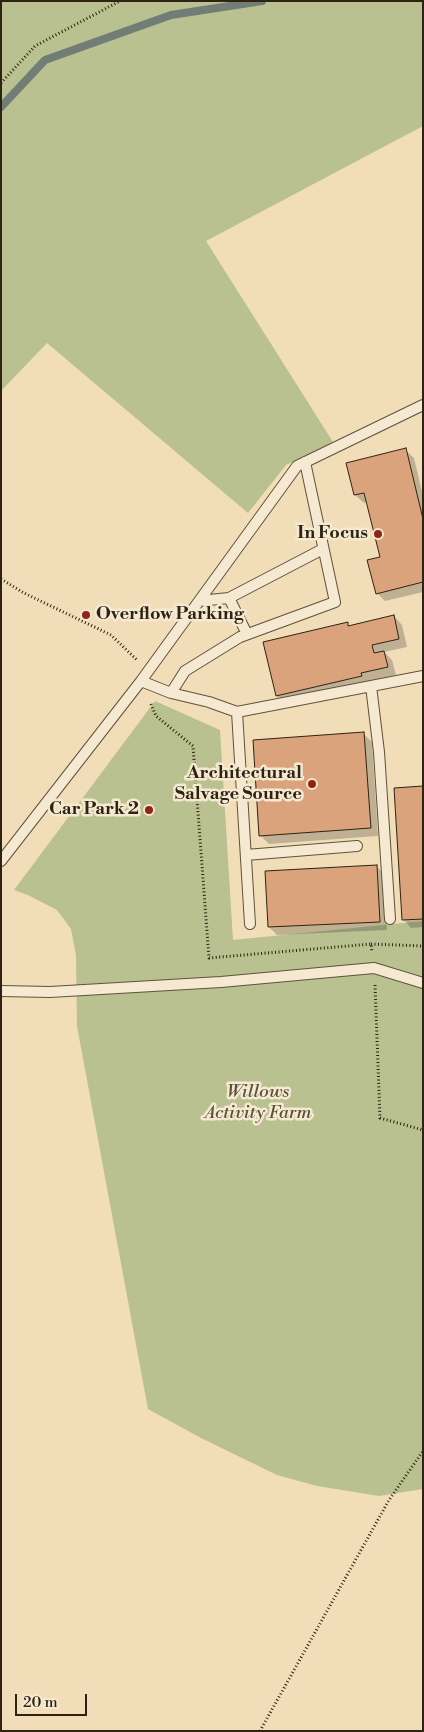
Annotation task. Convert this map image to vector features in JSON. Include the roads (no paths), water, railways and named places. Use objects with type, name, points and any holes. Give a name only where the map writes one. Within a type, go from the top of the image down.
[{"type":"lane","points":[[1,861],[141,681],[297,466],[423,405]]},
{"type":"lane","points":[[171,693],[185,671],[240,636],[335,602],[305,462]]},
{"type":"lane","points":[[199,601],[229,598],[323,549]]},
{"type":"lane","points":[[229,598],[247,634]]},
{"type":"lane","points":[[141,681],[171,693],[209,702],[237,712],[423,676]]},
{"type":"lane","points":[[371,686],[379,752],[390,919]]},
{"type":"lane","points":[[237,712],[250,924]]},
{"type":"lane","points":[[246,855],[357,846]]},
{"type":"lane","points":[[1,991],[50,992],[211,983],[374,968],[423,983]]},
{"type":"waterway","points":[[1,107],[45,60],[171,15],[262,1]]},
{"type":"place","name":"In Focus","points":[[378,534]]},
{"type":"place","name":"Overflow Parking","points":[[86,615]]},
{"type":"place","name":"Architectural Salvage Source","points":[[312,784]]},
{"type":"place","name":"Car Park 2","points":[[149,810]]},
{"type":"park label","name":"Willows Activity Farm","points":[[258,1103]]}]
